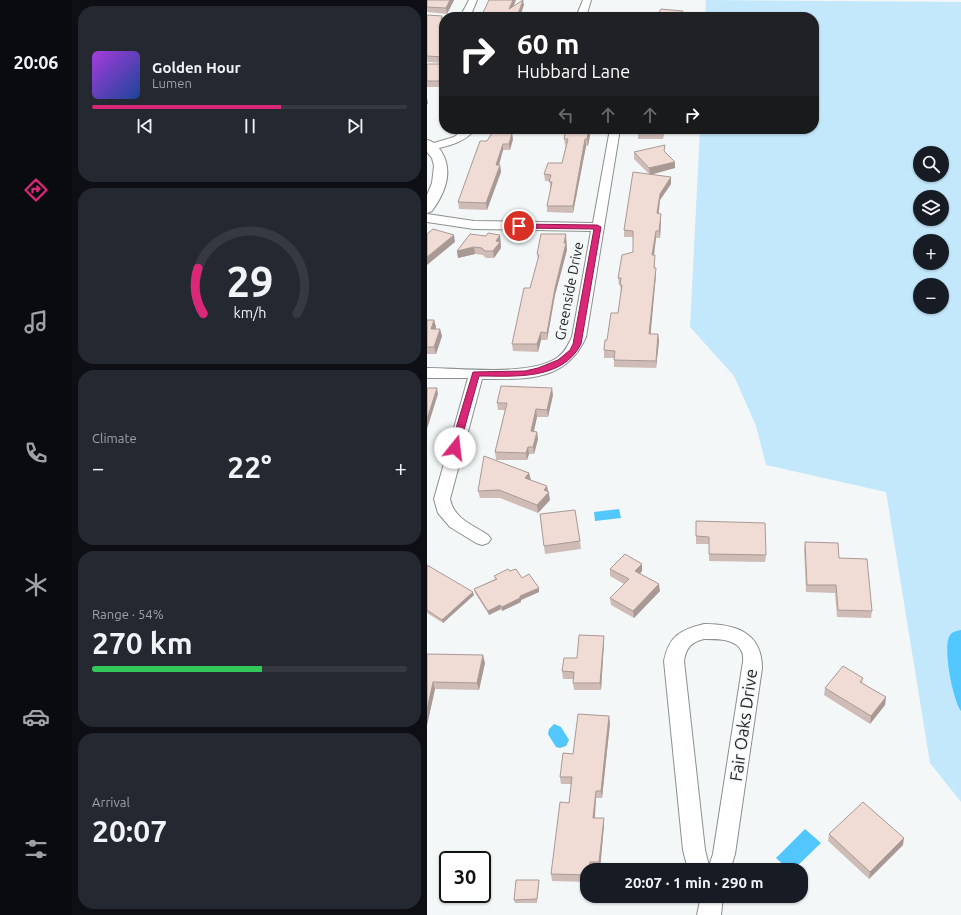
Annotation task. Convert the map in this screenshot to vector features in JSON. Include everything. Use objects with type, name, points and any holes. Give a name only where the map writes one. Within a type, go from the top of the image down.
[{"type":"street","points":[[467,12],[473,0]]},
{"type":"street","points":[[583,12],[587,0]]},
{"type":"street","points":[[427,208],[439,188],[442,172],[441,165],[429,145],[458,138],[465,134]]},
{"type":"street","name":"Greenside Drive","points":[[427,373],[525,374],[541,371],[561,362],[573,351],[577,344],[614,134]]},
{"type":"street","points":[[427,218],[474,225],[597,227]]},
{"type":"street","points":[[476,374],[442,499],[442,508],[446,515],[482,538]]},
{"type":"street","name":"Fair Oaks Drive","points":[[697,863],[694,850],[674,661],[678,645],[691,635],[704,631],[730,634],[743,640],[751,650],[752,668],[724,854],[721,863]]},
{"type":"shaded area","points":[[706,0],[961,2],[961,802],[930,763],[886,492],[766,465],[756,426],[734,376],[690,327],[700,134],[819,134],[819,12],[705,12]]},
{"type":"water","points":[[619,509],[621,518],[595,521],[594,512]]},
{"type":"water","points":[[961,630],[961,711],[955,696],[949,673],[947,650],[950,635]]},
{"type":"water","points":[[554,724],[561,727],[569,740],[566,746],[560,748],[556,747],[548,734],[549,729]]},
{"type":"water","points":[[805,829],[821,843],[800,863],[781,863],[776,858]]},
{"type":"building","points":[[427,0],[450,0],[446,8],[427,7]]},
{"type":"building","points":[[489,0],[513,0],[509,9],[523,0],[519,12],[483,12]]},
{"type":"building","points":[[661,9],[683,11],[682,12],[659,12]]},
{"type":"building","points":[[427,15],[439,16],[439,57],[427,56]]},
{"type":"building","points":[[427,64],[439,64],[439,81],[427,81]]},
{"type":"building","points":[[491,134],[512,134],[509,144],[503,144],[496,165],[500,165],[486,203],[458,202],[480,141],[487,141]]},
{"type":"building","points":[[565,134],[588,134],[587,139],[585,139],[573,206],[547,206],[552,182],[549,182],[551,175],[544,174],[548,163],[562,163],[568,139],[564,139]]},
{"type":"building","points":[[665,145],[664,151],[675,162],[649,168],[634,152]]},
{"type":"building","points":[[633,172],[671,177],[660,194],[657,213],[661,214],[659,231],[656,231],[652,255],[655,255],[654,268],[656,268],[649,334],[658,334],[656,361],[614,360],[615,351],[604,350],[611,313],[618,313],[622,285],[620,285],[621,278],[618,278],[622,255],[633,252],[633,231],[624,230]]},
{"type":"building","points":[[433,229],[454,235],[427,257],[427,234]]},
{"type":"building","points":[[488,233],[500,235],[496,241],[500,242],[493,251],[485,251],[482,248],[474,247],[457,251],[470,234],[486,236]]},
{"type":"building","points":[[541,234],[566,234],[564,243],[566,243],[555,288],[547,333],[541,332],[537,344],[512,344],[524,288],[530,288],[539,255],[537,254]]},
{"type":"building","points":[[427,320],[434,320],[431,329],[440,329],[434,347],[427,347]]},
{"type":"building","points":[[501,386],[552,388],[547,410],[536,409],[531,431],[537,432],[533,447],[528,447],[526,453],[495,452],[507,403],[497,403]]},
{"type":"building","points":[[427,388],[437,388],[427,419]]},
{"type":"building","points":[[484,456],[529,473],[525,478],[547,486],[544,490],[549,492],[537,505],[499,490],[478,491]]},
{"type":"building","points":[[575,510],[580,541],[544,546],[540,514]]},
{"type":"building","points":[[696,521],[765,523],[766,555],[709,554],[709,537],[696,536]]},
{"type":"building","points":[[805,542],[838,543],[839,558],[867,559],[872,611],[838,610],[836,585],[807,585]]},
{"type":"building","points":[[625,554],[642,564],[635,571],[659,584],[633,611],[610,598],[629,579],[610,569]]},
{"type":"building","points":[[427,565],[473,592],[442,620],[427,610]]},
{"type":"building","points":[[508,569],[510,571],[516,569],[522,578],[529,574],[539,588],[520,596],[520,598],[502,607],[500,605],[488,611],[474,589],[497,579],[494,576]]},
{"type":"building","points":[[579,635],[604,636],[600,683],[573,683],[574,672],[562,671],[564,658],[577,658]]},
{"type":"building","points":[[427,654],[483,655],[477,683],[433,682],[427,710]]},
{"type":"building","points":[[843,666],[863,678],[860,682],[886,697],[871,716],[825,688]]},
{"type":"building","points":[[578,714],[609,716],[601,791],[596,791],[593,818],[604,818],[599,862],[580,863],[580,875],[551,874],[560,802],[569,803],[572,777],[560,777],[563,753],[573,754]]},
{"type":"building","points":[[863,802],[904,838],[870,872],[829,834]]},
{"type":"building","points":[[516,880],[539,880],[537,899],[514,900]]},
{"type":"route","points":[[455,448],[476,374],[525,374],[541,371],[561,362],[568,357],[577,344],[597,227],[519,226]]}]
